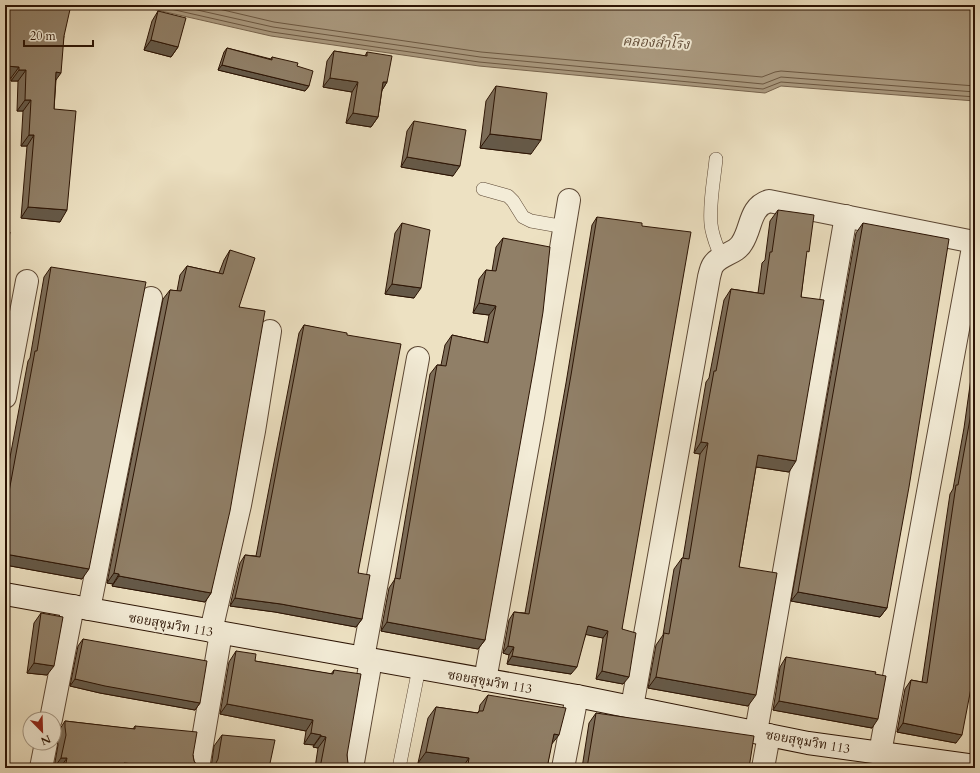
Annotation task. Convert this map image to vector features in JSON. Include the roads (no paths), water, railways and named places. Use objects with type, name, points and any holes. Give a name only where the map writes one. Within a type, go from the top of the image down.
[{"type":"street","points":[[485,680],[533,417],[569,200]]},
{"type":"street","points":[[632,707],[709,277],[713,265],[721,257],[741,245],[746,236],[755,209],[762,203],[769,201],[974,242],[880,753]]},
{"type":"street","points":[[763,768],[763,734],[846,216]]},
{"type":"street","points":[[5,398],[27,281]]},
{"type":"street","points":[[52,711],[81,608],[152,298]]},
{"type":"street","points":[[198,768],[216,632],[254,431],[270,331]]},
{"type":"street","points":[[352,768],[367,659],[418,358]]},
{"type":"street","name":"ซอยสุขุมวิท 113","points":[[5,594],[577,696],[808,743],[975,766]]},
{"type":"street","points":[[563,768],[577,696]]},
{"type":"street","points":[[41,768],[44,751]]},
{"type":"lane","points":[[716,159],[711,207],[711,224],[713,235],[721,257]]},
{"type":"lane","points":[[483,189],[508,196],[523,217],[527,219],[565,227]]},
{"type":"lane","points":[[399,768],[419,668]]},
{"type":"water","name":"คลองสำโรง","points":[[135,5],[975,5],[975,101],[781,86],[765,93],[479,66],[271,36]]}]
